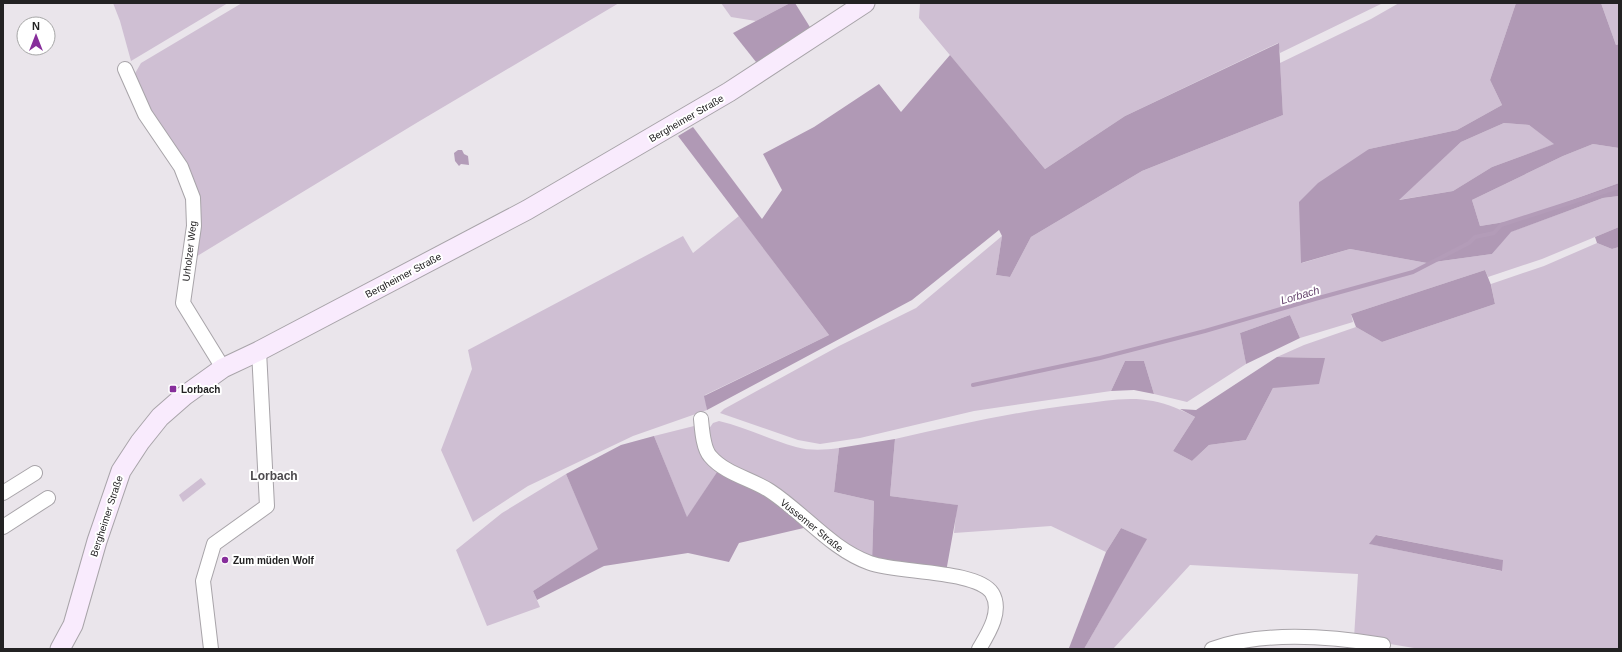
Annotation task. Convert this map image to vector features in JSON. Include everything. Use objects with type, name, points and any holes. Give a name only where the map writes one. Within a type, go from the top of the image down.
[{"type":"street","name":"Bergheimer Straße","points":[[60,649],[73,625],[97,541],[121,471],[140,442],[160,417],[184,396],[223,368],[259,351],[533,206],[729,92],[865,3]]},
{"type":"street","name":"Urholzer Weg","points":[[125,69],[145,114],[181,167],[193,198],[194,226],[183,303],[223,368]]},
{"type":"street","points":[[211,649],[203,581],[214,544],[267,506],[259,351]]},
{"type":"street","name":"Vussemer Straße","points":[[701,418],[702,434],[710,456],[723,466],[770,491],[806,518],[846,553],[871,564],[946,575],[966,579],[983,585],[992,593],[995,604],[992,627],[979,649]]},
{"type":"street","points":[[3,493],[35,473]]},
{"type":"street","points":[[3,527],[48,498]]},
{"type":"street","points":[[1212,649],[1231,642],[1284,637],[1352,640],[1383,645]]},
{"type":"shaded area","points":[[113,3],[228,3],[131,61],[120,21]]},
{"type":"shaded area","points":[[242,3],[619,3],[418,122],[194,258],[198,195],[149,112],[133,77],[141,63]]},
{"type":"shaded area","points":[[721,3],[790,3],[756,21],[731,17]]},
{"type":"shaded area","points":[[790,3],[795,3],[813,32],[760,67],[733,33]]},
{"type":"shaded area","points":[[920,3],[1383,3],[1280,53],[1278,43],[1125,116],[1045,169],[919,18]]},
{"type":"shaded area","points":[[1399,3],[1516,3],[1490,80],[1502,105],[1457,130],[1369,149],[1302,263],[1350,249],[1427,263],[1492,254],[1510,232],[1603,198],[1619,196],[1619,227],[1542,259],[1488,277],[1485,270],[1351,314],[1353,322],[1300,338],[1290,315],[1240,333],[1246,364],[1187,402],[1154,394],[1144,361],[1125,361],[1111,391],[974,411],[860,438],[820,444],[798,440],[720,413],[724,409],[839,346],[916,308],[1002,236],[996,275],[1010,277],[1031,237],[1142,171],[1283,115],[1280,63],[1371,19]]},
{"type":"shaded area","points":[[1516,3],[1601,3],[1616,45],[1619,44],[1619,148],[1593,144],[1563,156],[1472,200],[1480,226],[1517,220],[1619,183],[1619,196],[1603,198],[1511,232],[1492,254],[1427,263],[1350,249],[1301,263],[1299,202],[1318,183],[1369,149],[1457,130],[1502,105],[1490,80]],"holes":[[[1504,123],[1529,125],[1554,144],[1492,167],[1453,191],[1399,200],[1461,142]]]},
{"type":"shaded area","points":[[1601,3],[1619,3],[1619,44],[1616,45]]},
{"type":"shaded area","points":[[1279,43],[1283,115],[1142,171],[1031,237],[1010,277],[996,275],[1002,236],[999,230],[912,300],[707,410],[704,396],[829,335],[678,136],[693,127],[762,219],[782,190],[763,154],[814,127],[879,84],[901,112],[950,55],[1045,169],[1125,116]]},
{"type":"shaded area","points":[[1504,123],[1529,125],[1555,144],[1492,167],[1453,191],[1398,200],[1461,142]]},
{"type":"shaded area","points":[[1593,144],[1619,148],[1619,183],[1517,220],[1480,226],[1472,200],[1563,156]]},
{"type":"shaded area","points":[[458,150],[462,150],[464,154],[468,156],[469,165],[461,164],[459,166],[455,161],[454,153]]},
{"type":"shaded area","points":[[739,216],[829,335],[705,395],[707,410],[633,436],[528,486],[473,522],[441,450],[472,369],[468,350],[683,236],[693,253]]},
{"type":"shaded area","points":[[1619,227],[1619,247],[1612,249],[1597,243],[1595,237]]},
{"type":"shaded area","points":[[1597,243],[1612,249],[1619,247],[1619,649],[1420,649],[1354,638],[1358,574],[1190,565],[1113,649],[1084,649],[1146,539],[1121,528],[1106,552],[1051,526],[954,533],[957,505],[890,496],[895,439],[1010,414],[1107,400],[1135,399],[1153,401],[1175,408],[1195,417],[1173,451],[1192,461],[1209,445],[1246,440],[1273,388],[1325,358],[1277,357],[1304,345],[1356,327],[1382,342],[1495,304],[1491,284],[1544,266]],"holes":[[[1377,535],[1502,560],[1501,571],[1370,544]]]},
{"type":"shaded area","points":[[1485,270],[1491,285],[1495,304],[1382,342],[1356,327],[1351,314]]},
{"type":"shaded area","points":[[1290,315],[1300,338],[1246,364],[1240,333]]},
{"type":"shaded area","points":[[1277,357],[1325,358],[1319,384],[1273,388],[1246,440],[1209,445],[1192,461],[1173,451],[1195,417],[1180,409],[1196,410]]},
{"type":"shaded area","points":[[1125,361],[1144,361],[1154,394],[1134,390],[1111,391]]},
{"type":"shaded area","points":[[719,421],[801,448],[818,450],[839,448],[834,492],[874,501],[872,561],[712,454],[706,433],[713,423]]},
{"type":"shaded area","points":[[694,426],[705,457],[719,469],[687,518],[654,436]]},
{"type":"shaded area","points":[[654,436],[687,517],[719,469],[769,494],[808,527],[739,543],[729,562],[688,553],[604,566],[537,600],[533,591],[598,549],[566,474],[621,445]]},
{"type":"shaded area","points":[[895,439],[890,496],[958,505],[946,572],[872,561],[874,501],[834,492],[839,448]]},
{"type":"shaded area","points":[[566,474],[599,549],[533,591],[540,607],[487,626],[456,550],[502,513]]},
{"type":"shaded area","points":[[201,478],[206,484],[183,502],[179,495]]},
{"type":"shaded area","points":[[1121,528],[1147,539],[1084,649],[1070,649],[1069,648],[1106,552]]},
{"type":"shaded area","points":[[1376,535],[1503,560],[1502,571],[1369,544]]},
{"type":"waterway","name":"Lorbach","points":[[973,385],[1100,358],[1205,331],[1413,272],[1469,243],[1475,237],[1494,233],[1501,225],[1619,187]]},
{"type":"place","name":"Lorbach","points":[[173,389]]},
{"type":"place","name":"Zum müden Wolf","points":[[225,560]]},
{"type":"district","name":"Lorbach","points":[[274,476]]}]
